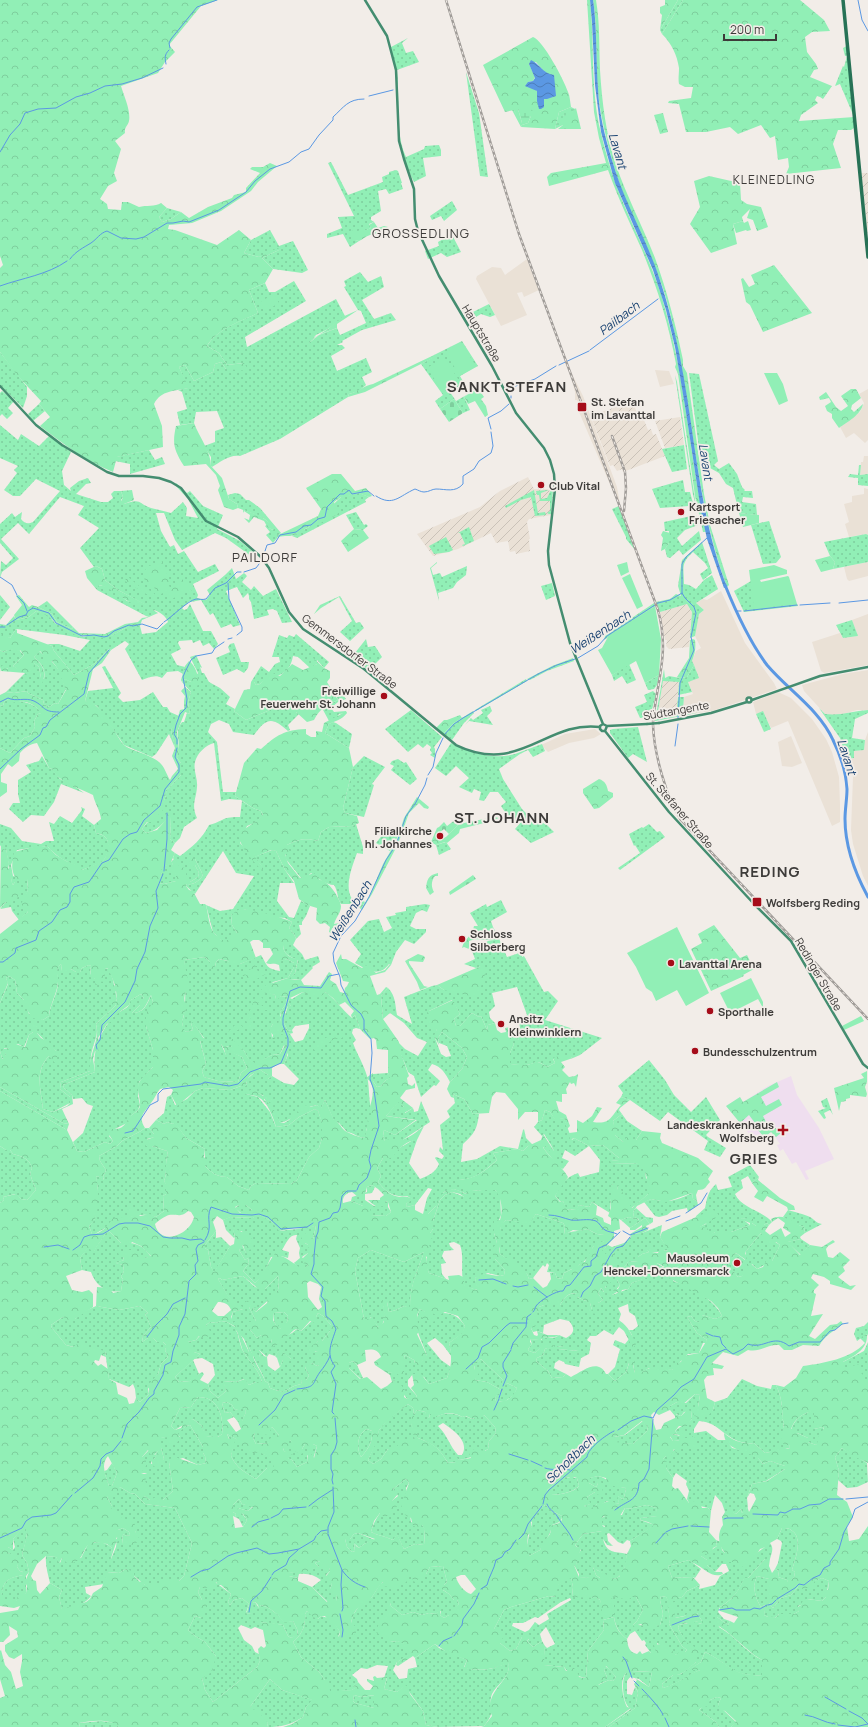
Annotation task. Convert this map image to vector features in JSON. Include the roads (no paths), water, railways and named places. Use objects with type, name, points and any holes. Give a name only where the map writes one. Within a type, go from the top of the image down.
[{"type":"main road","name":"Hauptstraße","points":[[365,0],[386,36],[396,70],[398,126],[401,150],[414,189],[416,224],[431,260],[454,304],[496,373],[516,413],[544,448],[550,460],[554,474],[555,489],[548,551],[549,566],[576,659],[603,724]]},
{"type":"main road","points":[[843,0],[868,256]]},
{"type":"main road","name":"Gemmersdorfer Straße","points":[[0,386],[39,428],[62,445],[107,472],[119,476],[159,478],[171,482],[181,488],[204,519],[238,538],[262,557],[269,568],[289,612],[303,629],[364,669],[442,735],[456,745],[473,752],[502,754],[527,748],[570,730],[600,727]]},
{"type":"main road","name":"Südtangente","points":[[607,726],[659,723],[711,713],[747,702],[750,703],[752,700],[796,683],[820,676],[868,667]]},
{"type":"main road","points":[[603,724],[607,726],[606,731],[602,731],[600,727],[603,724]]},
{"type":"main road","name":"St. Stefaner Straße","points":[[606,731],[663,806],[746,895]]},
{"type":"main road","name":"Redinger Straße","points":[[746,895],[791,941],[863,1064],[868,1068]]},
{"type":"water","points":[[590,0],[593,0],[594,7],[597,79],[601,116],[605,134],[619,181],[662,286],[671,319],[687,394],[696,460],[708,524],[716,556],[727,587],[724,588],[707,539],[701,511],[675,347],[666,310],[653,270],[615,183],[601,132],[595,85]]},
{"type":"water","points":[[531,60],[550,74],[554,75],[556,96],[544,99],[544,107],[541,109],[539,109],[537,101],[537,91],[525,86],[528,82],[533,81],[535,78],[529,64]]},
{"type":"waterway","points":[[170,48],[169,43],[171,39],[197,7],[217,0]]},
{"type":"waterway","points":[[858,0],[862,20],[868,31]]},
{"type":"waterway","points":[[166,64],[165,57],[169,50]]},
{"type":"waterway","points":[[0,152],[10,135],[20,124],[25,113],[38,109],[56,108],[76,97],[90,93],[105,86],[122,84],[142,78],[163,68]]},
{"type":"waterway","points":[[369,96],[393,90]]},
{"type":"waterway","points":[[70,259],[102,233],[107,231],[121,238],[136,239],[144,237],[167,223],[183,221],[189,222],[219,210],[246,192],[255,181],[270,169],[289,162],[301,152],[309,149],[319,135],[333,120],[333,117],[347,104],[354,100],[364,99]]},
{"type":"waterway","points":[[0,286],[43,273],[67,261]]},
{"type":"waterway","name":"Pailbach","points":[[590,350],[658,299]]},
{"type":"waterway","name":"Pailbach","points":[[559,365],[589,351]]},
{"type":"waterway","name":"Pailbach","points":[[513,387],[535,379],[556,366]]},
{"type":"waterway","name":"Pailbach","points":[[491,429],[488,418],[501,411],[509,404]]},
{"type":"waterway","name":"Pailbach","points":[[376,496],[387,501],[396,499],[415,489],[424,492],[435,489],[457,489],[463,484],[463,476],[474,469],[479,461],[491,453],[493,446],[491,432]]},
{"type":"waterway","name":"Pailbach","points":[[263,557],[267,545],[275,543],[280,535],[296,532],[304,526],[311,525],[318,519],[325,517],[327,507],[340,494],[344,494],[349,490],[352,494],[368,491],[374,496]]},
{"type":"waterway","points":[[678,718],[680,683],[694,650],[691,637],[696,613],[694,607],[682,593],[682,564],[686,557],[707,538]]},
{"type":"waterway","name":"Pailbach","points":[[244,572],[256,568],[262,560]]},
{"type":"waterway","name":"Pailbach","points":[[164,622],[192,600],[206,599],[215,588],[226,583],[237,572],[241,572]]},
{"type":"waterway","name":"Pailbach","points":[[0,577],[12,585],[17,595]]},
{"type":"waterway","points":[[228,583],[229,599],[242,627],[242,631],[237,635]]},
{"type":"waterway","name":"Lavant","points":[[725,585],[743,626],[760,656],[775,674],[812,709],[827,729],[836,745],[842,763],[846,783],[847,793],[845,829],[849,850],[859,879],[868,897]]},
{"type":"waterway","name":"Weißenbach","points":[[578,658],[598,646],[607,636],[658,603],[670,600],[682,593]]},
{"type":"waterway","name":"Pailbach","points":[[17,596],[24,603],[27,611]]},
{"type":"waterway","points":[[839,603],[868,600]]},
{"type":"waterway","points":[[800,605],[830,603]]},
{"type":"waterway","points":[[744,611],[797,605]]},
{"type":"waterway","name":"Pailbach","points":[[7,625],[19,617],[26,615],[28,611],[33,608],[49,613],[56,623],[82,636],[94,635],[104,637],[129,625],[133,626],[142,624],[157,629],[163,623]]},
{"type":"waterway","name":"Lavant","points":[[736,611],[741,611]]},
{"type":"waterway","points":[[0,627],[5,627]]},
{"type":"waterway","points":[[228,639],[232,638]]},
{"type":"waterway","points":[[177,744],[177,739],[174,734],[176,725],[180,714],[186,708],[187,699],[183,677],[185,672],[191,660],[196,656],[212,653],[215,648],[224,642]]},
{"type":"waterway","points":[[0,769],[21,749],[40,735],[43,728],[46,727],[50,720],[84,694],[89,673],[109,650]]},
{"type":"waterway","name":"Weißenbach","points":[[445,734],[454,724],[463,718],[538,674],[557,665],[575,659]]},
{"type":"waterway","points":[[0,702],[8,698],[14,700],[27,699],[38,703],[47,710],[59,712]]},
{"type":"waterway","points":[[675,746],[678,724]]},
{"type":"waterway","name":"Weißenbach","points":[[428,775],[433,767],[436,753],[443,738]]},
{"type":"waterway","points":[[0,962],[3,962],[15,953],[16,948],[36,940],[39,931],[52,922],[60,910],[67,907],[70,902],[70,894],[74,887],[89,882],[102,863],[109,860],[123,839],[130,834],[137,832],[144,820],[160,806],[165,789],[179,772],[179,765],[175,757],[177,748]]},
{"type":"waterway","name":"Weißenbach","points":[[357,1190],[359,1185],[367,1178],[371,1167],[369,1160],[379,1126],[374,1090],[370,1079],[372,1053],[371,1039],[364,1030],[364,1020],[361,1014],[351,1005],[341,985],[340,977],[334,962],[333,953],[341,936],[355,921],[369,897],[386,860],[396,845],[406,816],[415,804],[427,778]]},
{"type":"waterway","points":[[164,871],[167,839],[167,813]]},
{"type":"waterway","points":[[97,1049],[96,1045],[100,1040],[102,1025],[125,1002],[135,981],[137,969],[145,952],[150,926],[158,908],[156,891],[163,874]]},
{"type":"waterway","points":[[125,1133],[133,1131],[150,1105],[158,1101],[158,1094],[163,1089],[201,1084],[205,1082],[229,1086],[238,1084],[250,1072],[261,1068],[270,1068],[281,1063],[288,1046],[288,1038],[283,1025],[283,1018],[290,991],[300,987],[321,988],[329,976],[339,974]]},
{"type":"waterway","name":"Weißenbach","points":[[334,1414],[332,1412],[336,1384],[331,1372],[335,1366],[330,1357],[330,1348],[336,1329],[332,1321],[326,1316],[325,1301],[321,1296],[323,1287],[311,1274],[314,1264],[316,1237],[319,1222],[330,1218],[333,1213],[338,1212],[342,1196],[347,1191],[356,1191]]},
{"type":"waterway","points":[[686,1213],[701,1203],[707,1193]]},
{"type":"waterway","points":[[205,1240],[209,1231],[209,1212],[211,1207],[232,1214],[259,1214],[268,1217],[281,1229],[307,1227],[313,1223]]},
{"type":"waterway","points":[[549,1215],[571,1220],[593,1220],[605,1230],[617,1234]]},
{"type":"waterway","points":[[666,1221],[680,1216]]},
{"type":"waterway","points":[[73,1250],[80,1245],[84,1237],[103,1234],[119,1224],[125,1223],[138,1223],[150,1226],[163,1237],[190,1240],[201,1239],[204,1241]]},
{"type":"waterway","points":[[623,1231],[630,1235],[648,1228]]},
{"type":"waterway","points":[[533,1312],[541,1301],[548,1296],[563,1291],[566,1286],[570,1285],[584,1267],[591,1266],[591,1261],[596,1257],[599,1248],[606,1245],[620,1232]]},
{"type":"waterway","points":[[581,1297],[583,1292],[590,1286],[595,1276],[601,1272],[611,1254],[616,1248],[623,1246],[630,1237]]},
{"type":"waterway","points":[[122,1438],[127,1424],[154,1394],[154,1391],[163,1375],[165,1365],[171,1362],[173,1351],[179,1335],[179,1327],[185,1314],[189,1281],[196,1274],[195,1265],[198,1261],[196,1249],[198,1245],[204,1242]]},
{"type":"waterway","points":[[44,1247],[58,1245],[69,1249]]},
{"type":"waterway","points":[[479,1280],[493,1279],[506,1284]]},
{"type":"waterway","points":[[513,1286],[518,1287],[528,1285]]},
{"type":"waterway","points":[[534,1287],[547,1297]]},
{"type":"waterway","points":[[147,1337],[167,1314],[173,1304],[185,1298]]},
{"type":"waterway","points":[[511,1349],[513,1343],[526,1327],[527,1317],[531,1314]]},
{"type":"waterway","points":[[466,1369],[478,1358],[482,1347],[489,1343],[506,1326],[510,1323],[527,1323]]},
{"type":"waterway","name":"Schoßbach","points":[[618,1430],[631,1421],[644,1416],[653,1418],[657,1410],[681,1387],[694,1379],[707,1357],[726,1349],[733,1354],[743,1349],[748,1344],[759,1345],[778,1341],[789,1346],[799,1342],[820,1342],[830,1331],[835,1330],[842,1324],[848,1323]]},
{"type":"waterway","points":[[706,1333],[713,1336]]},
{"type":"waterway","points":[[714,1336],[720,1337],[722,1344],[726,1348]]},
{"type":"waterway","points":[[503,1386],[507,1376],[503,1363],[511,1350]]},
{"type":"waterway","points":[[297,1389],[313,1385],[330,1356]]},
{"type":"waterway","points":[[499,1398],[502,1389]]},
{"type":"waterway","points":[[259,1425],[275,1410],[284,1395],[295,1390]]},
{"type":"waterway","points":[[494,1410],[499,1399]]},
{"type":"waterway","name":"Weißenbach","points":[[333,1484],[331,1455],[337,1442],[335,1418]]},
{"type":"waterway","points":[[615,1510],[631,1500],[637,1494],[639,1483],[644,1479],[649,1469],[653,1419]]},
{"type":"waterway","name":"Schoßbach","points":[[543,1504],[545,1495],[549,1490],[587,1457],[588,1453],[598,1442],[614,1431]]},
{"type":"waterway","points":[[75,1493],[93,1478],[100,1466],[101,1459],[106,1454],[113,1451],[121,1441]]},
{"type":"waterway","points":[[509,1454],[528,1460]]},
{"type":"waterway","points":[[531,1461],[542,1466]]},
{"type":"waterway","points":[[545,1468],[570,1470]]},
{"type":"waterway","name":"Weißenbach","points":[[328,1533],[328,1527],[334,1512],[333,1487]]},
{"type":"waterway","points":[[309,1506],[332,1490]]},
{"type":"waterway","points":[[0,1538],[22,1528],[26,1521],[32,1517],[56,1513],[72,1495]]},
{"type":"waterway","points":[[846,1499],[868,1497]]},
{"type":"waterway","points":[[753,1514],[778,1515],[780,1512],[785,1513],[793,1509],[800,1509],[809,1505],[820,1504],[829,1499],[843,1499]]},
{"type":"waterway","points":[[777,1599],[799,1584],[804,1585],[820,1575],[824,1568],[830,1565],[830,1562],[839,1549],[844,1532],[855,1509],[868,1502]]},
{"type":"waterway","points":[[547,1504],[556,1514],[573,1540]]},
{"type":"waterway","name":"Schoßbach","points":[[519,1539],[524,1534],[528,1524],[542,1506]]},
{"type":"waterway","points":[[271,1518],[279,1514],[283,1509],[306,1507]]},
{"type":"waterway","points":[[724,1519],[743,1518]]},
{"type":"waterway","points":[[252,1527],[258,1522],[269,1519]]},
{"type":"waterway","points":[[666,1532],[672,1529],[688,1526]]},
{"type":"waterway","points":[[691,1526],[709,1527]]},
{"type":"waterway","points":[[317,1535],[321,1531],[327,1530]]},
{"type":"waterway","points":[[656,1543],[665,1533]]},
{"type":"waterway","name":"Weißenbach","points":[[328,1534],[342,1570],[342,1611]]},
{"type":"waterway","points":[[191,1577],[201,1571],[209,1569],[228,1556],[236,1553],[257,1548],[269,1554],[299,1549],[314,1540],[316,1536]]},
{"type":"waterway","name":"Schoßbach","points":[[481,1589],[487,1585],[496,1560],[502,1557],[516,1540]]},
{"type":"waterway","points":[[272,1575],[274,1572],[286,1565],[289,1558],[298,1550]]},
{"type":"waterway","points":[[342,1570],[352,1581],[365,1587]]},
{"type":"waterway","points":[[249,1612],[251,1601],[262,1591],[271,1577]]},
{"type":"waterway","name":"Schoßbach","points":[[454,1636],[462,1625],[463,1619],[474,1604],[479,1593]]},
{"type":"waterway","points":[[768,1605],[772,1604],[776,1600]]},
{"type":"waterway","points":[[719,1610],[732,1608],[736,1610],[750,1610],[754,1608],[760,1609],[767,1605]]},
{"type":"waterway","name":"Weißenbach","points":[[340,1614],[343,1630],[342,1637]]},
{"type":"waterway","points":[[672,1625],[692,1617],[699,1616]]},
{"type":"waterway","name":"Schoßbach","points":[[439,1646],[443,1641],[452,1637]]},
{"type":"waterway","points":[[623,1657],[632,1678]]},
{"type":"waterway","points":[[634,1681],[639,1686]]},
{"type":"waterway","points":[[642,1689],[663,1715]]},
{"type":"waterway","points":[[825,1697],[846,1709]]},
{"type":"waterway","points":[[849,1711],[862,1718],[868,1724]]},
{"type":"waterway","points":[[805,1715],[835,1724]]},
{"type":"waterway","points":[[665,1718],[669,1727]]},
{"type":"waterway","points":[[355,1720],[356,1727]]},
{"type":"waterway","points":[[838,1725],[855,1727],[868,1724]]},
{"type":"railway","points":[[446,0],[519,234],[658,610],[663,640],[663,653],[653,722]]},
{"type":"railway","points":[[612,436],[625,472],[626,488],[624,511]]},
{"type":"railway","points":[[653,725],[658,761],[670,799],[681,820],[868,1019]]},
{"type":"place","name":"St. Stefan im Lavanttal","points":[[582,407]]},
{"type":"place","name":"Club Vital","points":[[541,485]]},
{"type":"place","name":"Kartsport Friesacher","points":[[681,512]]},
{"type":"place","name":"Freiwillige Feuerwehr St. Johann","points":[[384,696]]},
{"type":"place","name":"Filialkirche hl. Johannes","points":[[440,836]]},
{"type":"place","name":"Wolfsberg Reding","points":[[757,902]]},
{"type":"place","name":"Schloss Silberberg","points":[[462,939]]},
{"type":"place","name":"Lavanttal Arena","points":[[671,963]]},
{"type":"place","name":"Sporthalle","points":[[710,1011]]},
{"type":"place","name":"Ansitz Kleinwinklern","points":[[501,1024]]},
{"type":"place","name":"Bundesschulzentrum","points":[[695,1051]]},
{"type":"place","name":"Landeskrankenhaus Wolfsberg","points":[[783,1130]]},
{"type":"place","name":"Mausoleum Henckel-Donnersmarck","points":[[737,1263]]},
{"type":"district","name":"KLEINEDLING","points":[[774,179]]},
{"type":"district","name":"GROSSEDLING","points":[[421,233]]},
{"type":"district","name":"SANKT STEFAN","points":[[507,386]]},
{"type":"district","name":"PAILDORF","points":[[265,557]]},
{"type":"district","name":"ST. JOHANN","points":[[502,817]]},
{"type":"district","name":"REDING","points":[[770,871]]},
{"type":"district","name":"GRIES","points":[[754,1158]]}]
